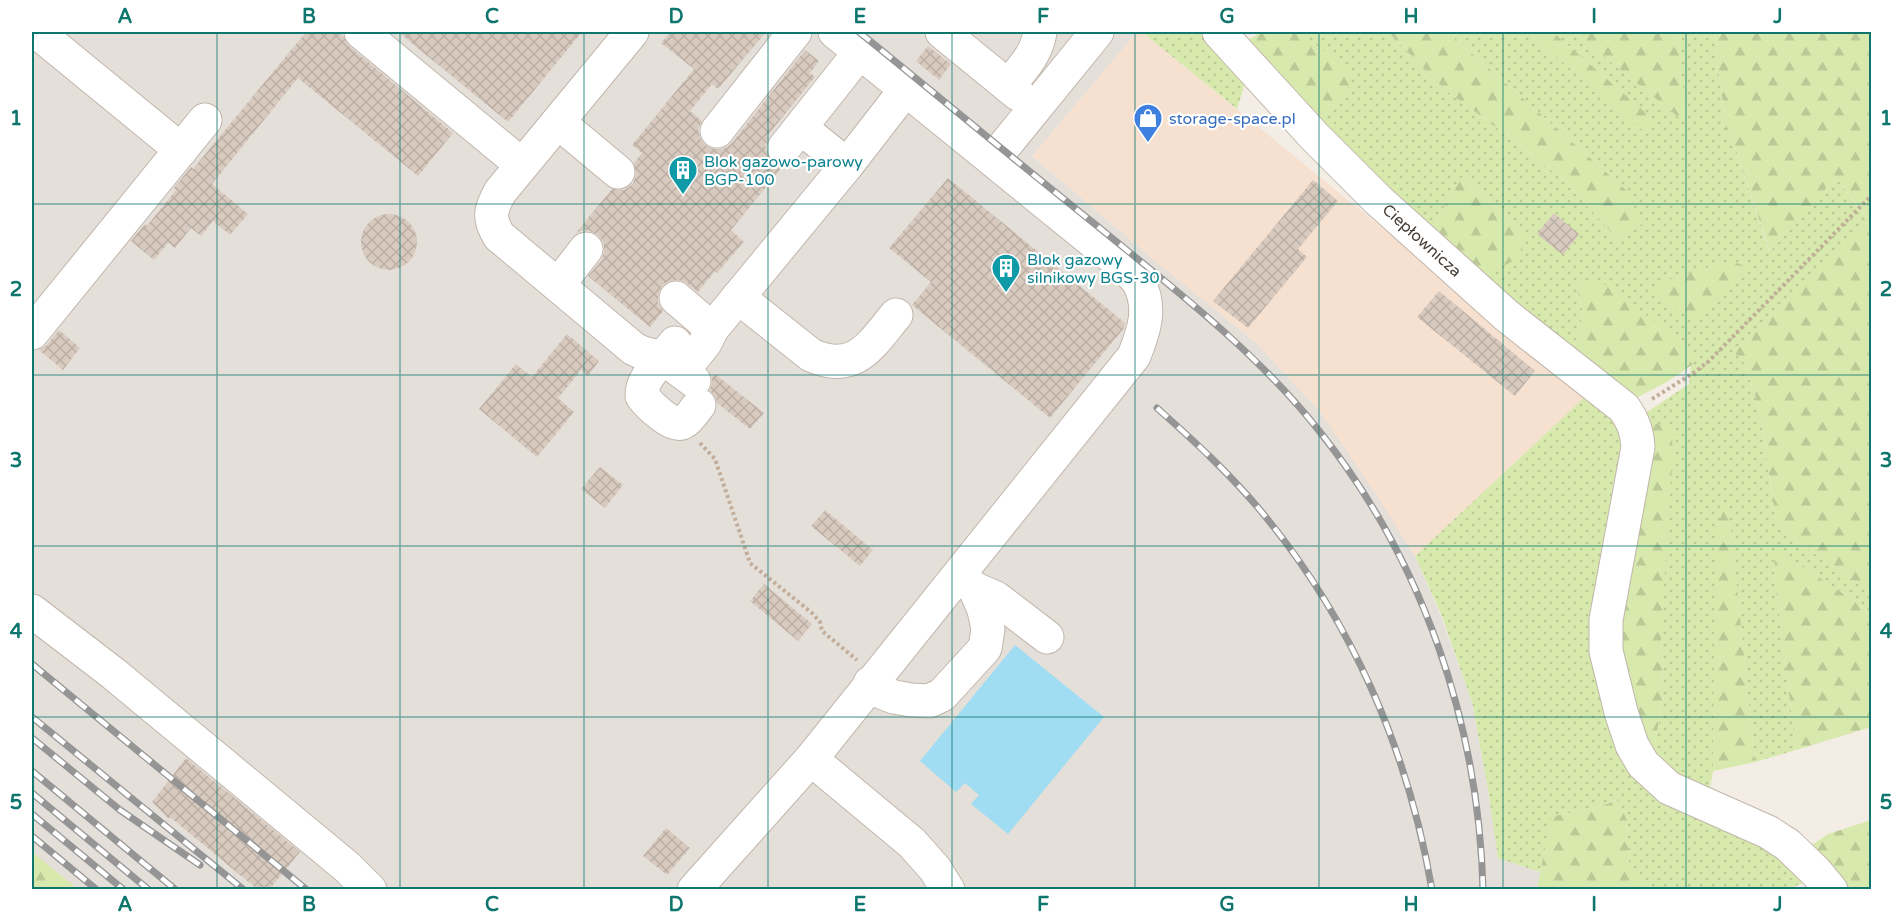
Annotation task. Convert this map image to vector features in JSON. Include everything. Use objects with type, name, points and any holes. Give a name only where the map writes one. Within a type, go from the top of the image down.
[{"type":"street","points":[[37,32],[181,150]]},
{"type":"street","points":[[361,32],[522,165]]},
{"type":"street","points":[[632,32],[500,192],[490,216],[500,236],[576,290],[634,349],[643,353],[683,388]]},
{"type":"street","points":[[722,110],[795,32]]},
{"type":"street","points":[[694,890],[811,759],[873,679],[967,582],[1134,356],[1144,331],[1147,308],[1138,281],[1111,256],[835,32]]},
{"type":"street","points":[[942,32],[1013,90],[1039,42],[1040,32]]},
{"type":"street","points":[[993,160],[1097,32]]},
{"type":"street","name":"Ciepłownicza","points":[[1219,32],[1314,136],[1378,200],[1507,316],[1607,393],[1632,423]]},
{"type":"street","points":[[847,165],[792,138],[860,52]]},
{"type":"street","points":[[683,388],[695,314],[738,297],[847,165],[906,89]]},
{"type":"street","points":[[32,333],[205,120]]},
{"type":"street","points":[[558,122],[618,172]]},
{"type":"street","points":[[576,290],[586,249]]},
{"type":"street","points":[[738,297],[811,355],[825,361],[840,362],[853,359],[868,349],[896,315]]},
{"type":"street","points":[[1632,423],[1638,447],[1636,467],[1606,620],[1606,651],[1621,712],[1632,745],[1643,764],[1670,788],[1768,832],[1788,845],[1831,890]]},
{"type":"street","points":[[967,582],[996,598],[1047,637]]},
{"type":"street","points":[[873,679],[888,695],[929,701],[942,695],[985,648],[988,629],[984,610],[967,582]]},
{"type":"street","points":[[32,611],[114,674],[347,867],[370,890]]},
{"type":"street","points":[[811,759],[912,843],[935,869],[948,890]]},
{"type":"path","points":[[1632,423],[1709,361],[1872,195]]},
{"type":"path","points":[[683,388],[706,448],[715,459],[750,563],[812,614],[820,622],[822,631],[873,679]]},
{"type":"shaded area","points":[[32,32],[1137,32],[1032,156],[1255,342],[1318,409],[1415,556],[1440,614],[1472,702],[1498,858],[1540,872],[1537,889],[32,889]]},
{"type":"shaded area","points":[[1137,32],[1142,32],[1587,395],[1415,556],[1318,409],[1255,342],[1032,156]]},
{"type":"green space","points":[[1142,32],[1199,32],[1247,77],[1237,109]]},
{"type":"green space","points":[[1263,32],[1297,32],[1304,35],[1353,74],[1346,93],[1319,119],[1243,42]]},
{"type":"green space","points":[[1297,32],[1388,32],[1444,89],[1562,179],[1618,239],[1625,189],[1448,32],[1527,32],[1647,133],[1653,120],[1553,32],[1574,32],[1686,123],[1677,32],[1714,32],[1726,129],[1735,147],[1769,251],[1836,177],[1867,219],[1733,352],[1743,360],[1759,407],[1777,527],[1871,593],[1871,614],[1777,550],[1774,573],[1796,750],[1755,762],[1728,503],[1714,706],[1713,771],[1709,793],[1653,756],[1663,695],[1661,629],[1646,424],[1647,412],[1689,384],[1692,357],[1681,341],[1576,285],[1583,313],[1573,352],[1481,277],[1524,232],[1462,177],[1428,234],[1319,119],[1346,93],[1304,35]]},
{"type":"green space","points":[[1388,32],[1448,32],[1625,189],[1642,224],[1618,239],[1562,179],[1444,89]]},
{"type":"green space","points":[[1527,32],[1553,32],[1654,120],[1647,134]]},
{"type":"green space","points":[[1574,32],[1677,32],[1687,124]]},
{"type":"green space","points":[[1714,32],[1871,32],[1871,593],[1777,527],[1759,407],[1743,360],[1733,352],[1867,218],[1836,177],[1770,252],[1735,147],[1726,129]]},
{"type":"green space","points":[[1462,177],[1524,232],[1521,257],[1481,277],[1428,234]]},
{"type":"green space","points":[[1730,261],[1749,267],[1740,278],[1694,318],[1661,302],[1654,287],[1677,276]]},
{"type":"green space","points":[[1599,280],[1681,341],[1693,357],[1692,365],[1665,383],[1632,400],[1573,352],[1583,313],[1576,284]]},
{"type":"green space","points":[[1587,395],[1627,429],[1617,744],[1773,851],[1803,883],[1786,890],[1654,889],[1629,863],[1627,820],[1616,800],[1552,817],[1540,872],[1498,858],[1472,702],[1441,614],[1415,556]]},
{"type":"green space","points":[[1646,424],[1671,424],[1673,452],[1661,629],[1663,695],[1653,756],[1614,640]]},
{"type":"green space","points":[[1728,501],[1755,762],[1713,771],[1715,530]]},
{"type":"green space","points":[[1776,549],[1871,614],[1871,727],[1796,750],[1774,573]]},
{"type":"green space","points":[[1617,800],[1627,820],[1629,863],[1654,889],[1537,889],[1551,817]]},
{"type":"green space","points":[[1871,820],[1871,889],[1846,889],[1809,847],[1828,834]]},
{"type":"green space","points":[[32,852],[78,889],[32,889]]},
{"type":"water","points":[[1015,645],[1104,717],[1008,834],[971,804],[979,795],[965,783],[956,792],[920,761]]},
{"type":"building","points":[[306,32],[338,32],[349,46],[453,133],[418,176],[298,78],[212,184],[248,214],[230,235],[213,221],[201,236],[191,228],[175,248],[168,243],[154,260],[131,241],[145,224],[147,226],[191,167],[193,169]]},
{"type":"building","points":[[398,32],[582,32],[508,122]]},
{"type":"building","name":"Blok gazowo-parowy BGP-100","points":[[670,32],[766,32],[718,89],[712,84],[690,111],[702,121],[698,129],[700,138],[705,145],[714,149],[723,149],[732,143],[805,50],[819,61],[810,73],[815,77],[767,136],[769,138],[765,146],[767,155],[773,163],[783,166],[731,230],[744,242],[698,292],[679,280],[669,281],[662,285],[658,295],[658,304],[663,311],[650,327],[588,276],[601,261],[604,252],[604,243],[598,235],[588,230],[575,234],[612,189],[624,190],[633,184],[636,175],[634,163],[642,153],[632,145],[694,69],[661,43]]},
{"type":"building","points":[[928,46],[951,64],[939,80],[916,61]]},
{"type":"building","name":"Blok gazowy silnikowy BGS-30","points":[[948,178],[1125,323],[1124,328],[1050,418],[912,305],[931,282],[889,248]]},
{"type":"building","points":[[1313,180],[1338,201],[1298,249],[1307,257],[1248,328],[1213,301]]},
{"type":"building","points":[[1554,213],[1579,234],[1563,255],[1537,234]]},
{"type":"building","points":[[389,214],[400,216],[409,222],[415,231],[417,242],[415,253],[409,262],[400,268],[389,270],[378,268],[369,262],[363,253],[361,242],[363,231],[369,222],[378,216]]},
{"type":"building","points":[[1439,291],[1535,371],[1515,396],[1417,317]]},
{"type":"building","points":[[59,330],[80,348],[63,370],[39,350],[47,345]]},
{"type":"building","points":[[567,334],[599,361],[588,376],[581,370],[558,398],[574,412],[537,457],[479,409],[516,364],[532,377]]},
{"type":"building","points":[[715,374],[764,413],[750,429],[717,403],[710,390]]},
{"type":"building","points":[[600,467],[623,485],[605,508],[581,489]]},
{"type":"building","points":[[825,510],[873,550],[860,566],[811,526]]},
{"type":"building","points":[[764,584],[812,624],[798,641],[750,601]]},
{"type":"building","points":[[186,758],[300,852],[269,890],[258,890],[170,817],[169,819],[152,802]]},
{"type":"building","points":[[666,828],[690,848],[667,875],[643,856]]},
{"type":"railway","points":[[859,32],[1214,322],[1269,375],[1320,432],[1356,482],[1388,535],[1416,590],[1439,648],[1457,707],[1470,767],[1479,828],[1483,890]]},
{"type":"railway","points":[[1157,408],[1210,457],[1260,510],[1293,552],[1348,641],[1371,688],[1408,786],[1432,890]]},
{"type":"railway","points":[[32,664],[307,890]]},
{"type":"railway","points":[[32,717],[244,890]]},
{"type":"railway","points":[[32,738],[120,810],[200,865]]},
{"type":"railway","points":[[32,771],[176,890]]},
{"type":"railway","points":[[32,793],[149,890]]},
{"type":"railway","points":[[32,814],[124,890]]},
{"type":"railway","points":[[32,836],[97,890]]},
{"type":"place","name":"storage-space.pl","points":[[1148,144]]},
{"type":"place","name":"Blok gazowo-parowy BGP-100","points":[[683,196]]},
{"type":"place","name":"Blok gazowy silnikowy BGS-30","points":[[1006,294]]}]
